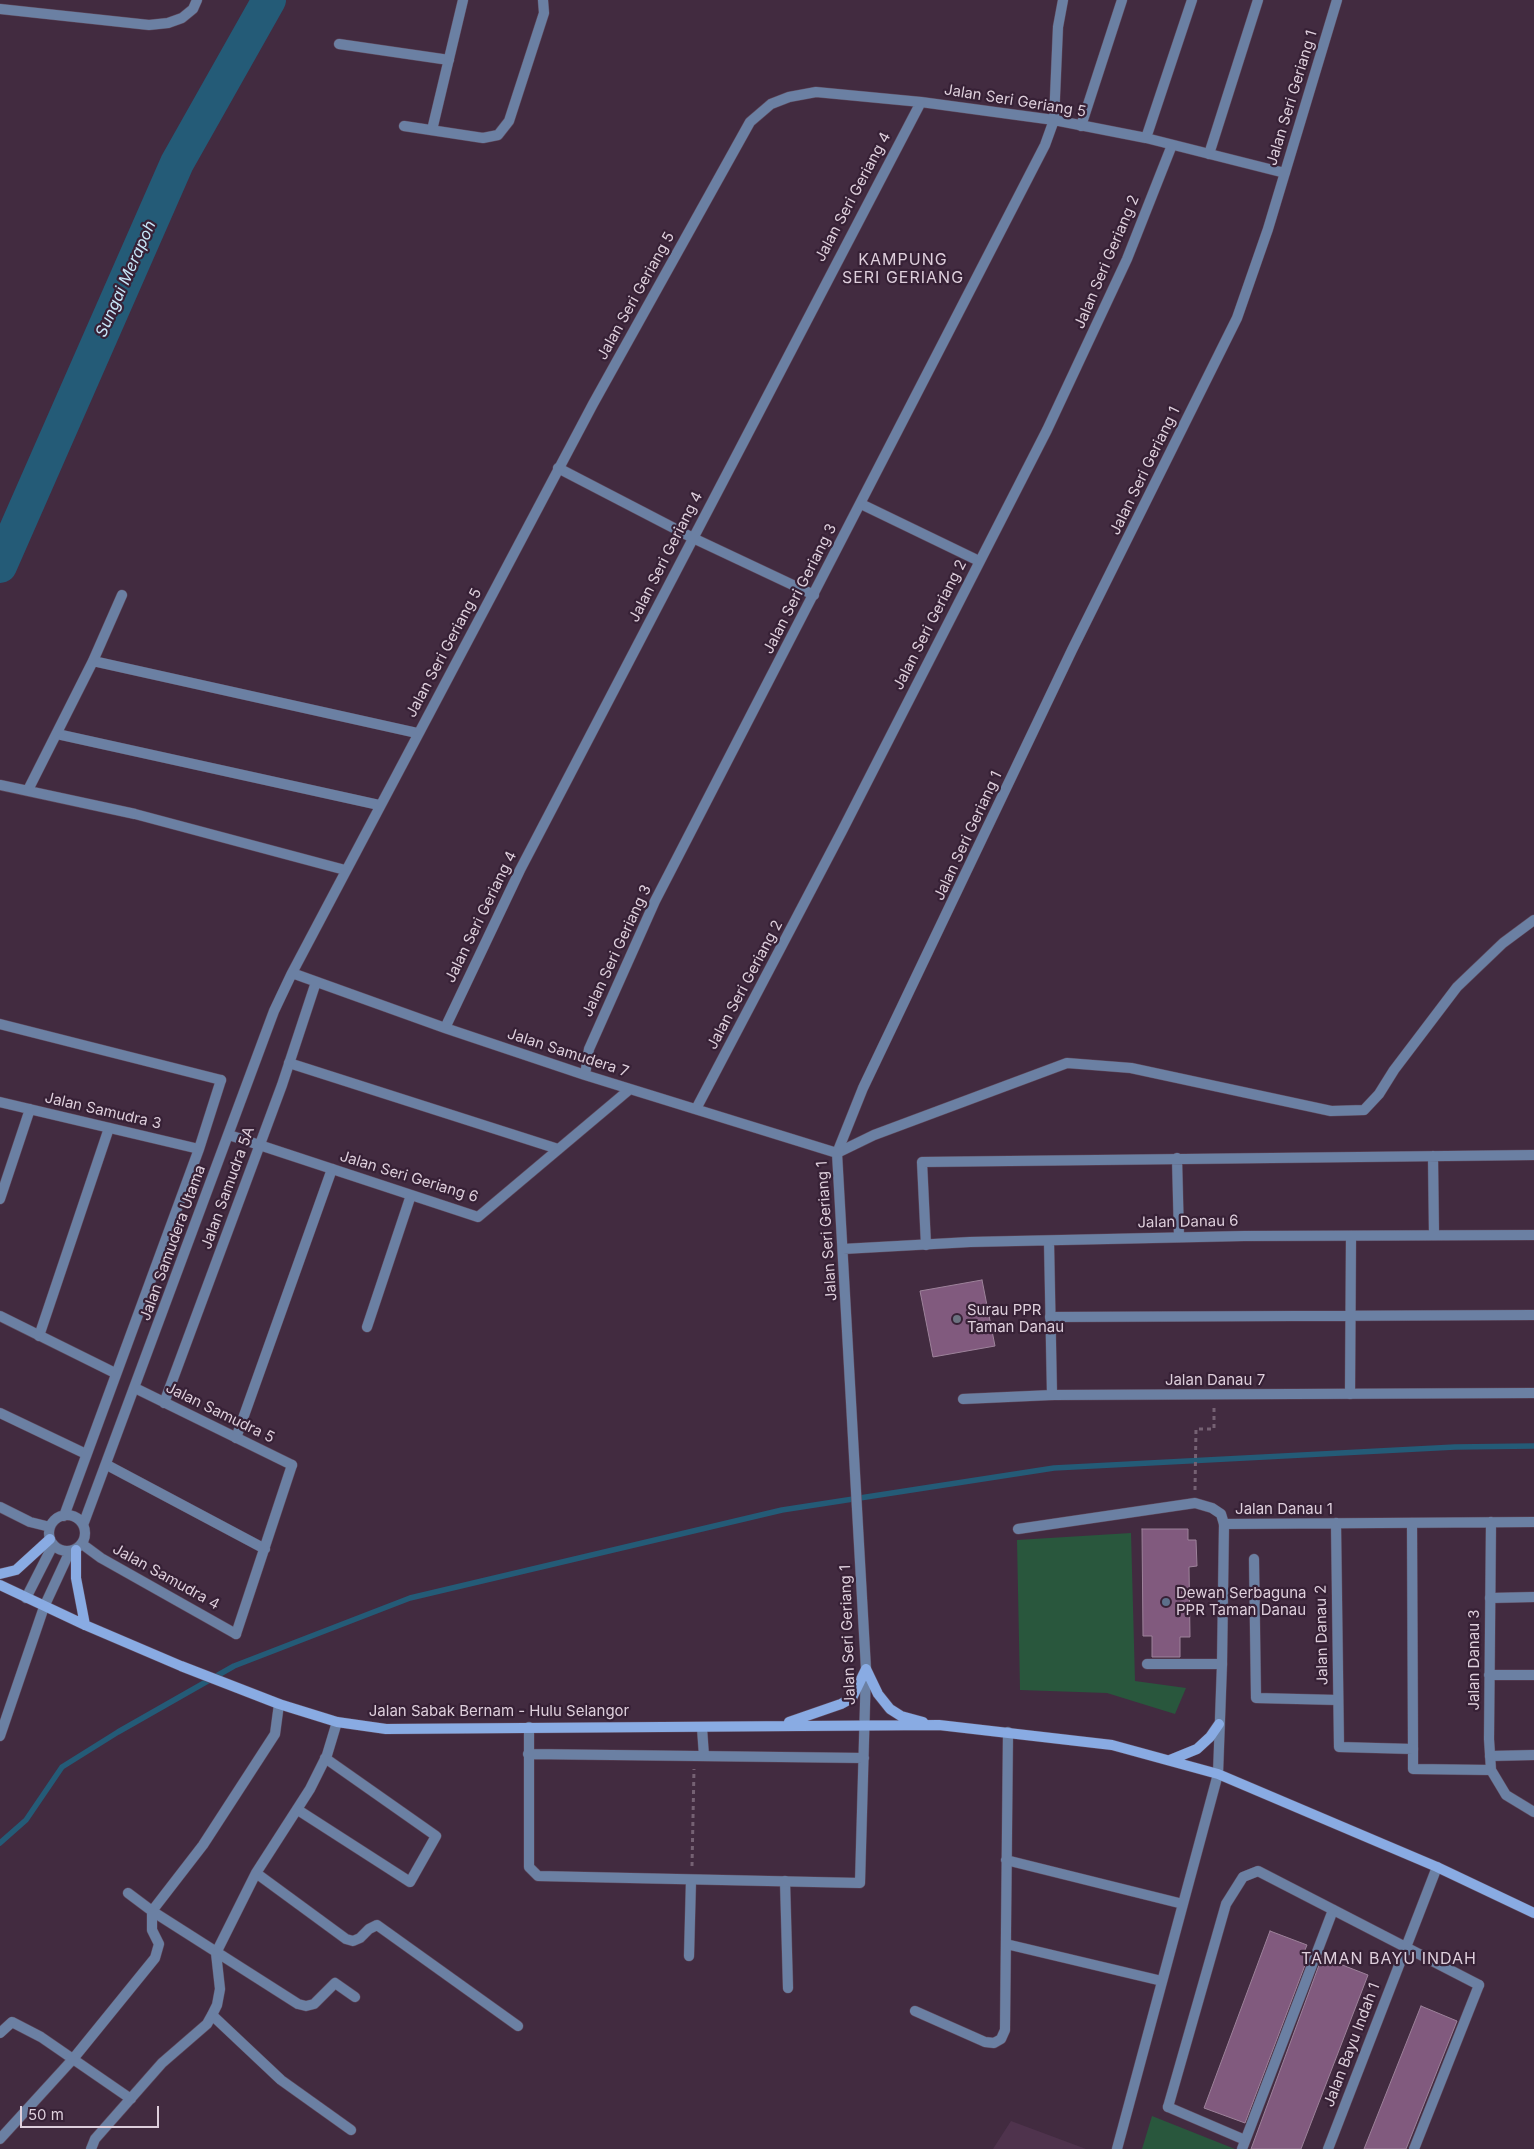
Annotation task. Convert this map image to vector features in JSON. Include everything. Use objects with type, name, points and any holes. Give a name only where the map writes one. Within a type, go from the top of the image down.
[{"type":"street","points":[[0,9],[149,25],[168,24],[182,18],[193,9],[197,0]]},
{"type":"street","points":[[432,130],[463,0]]},
{"type":"street","points":[[404,126],[483,138],[498,135],[509,121],[544,13],[543,0]]},
{"type":"street","name":"Jalan Seri Geriang 3","points":[[585,1075],[589,1049],[656,901],[1045,145],[1054,120],[1058,27],[1063,0]]},
{"type":"street","points":[[1082,126],[1122,0]]},
{"type":"street","points":[[1146,138],[1192,0]]},
{"type":"street","points":[[1209,154],[1258,0]]},
{"type":"street","name":"Jalan Seri Geriang 1","points":[[786,1881],[860,1883],[866,1669],[837,1152],[863,1088],[1072,650],[1237,318],[1285,173],[1338,0]]},
{"type":"street","points":[[339,44],[449,60]]},
{"type":"street","name":"Jalan Seri Geriang 5","points":[[292,973],[558,468],[750,122],[771,104],[789,97],[816,92],[921,102],[1054,120],[1146,138],[1285,173]]},
{"type":"street","name":"Jalan Seri Geriang 4","points":[[445,1028],[520,870],[921,102]]},
{"type":"street","name":"Jalan Seri Geriang 2","points":[[696,1109],[842,831],[1047,430],[1123,268],[1172,145]]},
{"type":"street","points":[[558,468],[693,538],[814,595]]},
{"type":"street","points":[[861,504],[979,561]]},
{"type":"street","points":[[28,790],[93,660],[122,595]]},
{"type":"street","points":[[93,660],[417,733]]},
{"type":"street","points":[[56,734],[379,805]]},
{"type":"street","points":[[0,785],[192,828],[345,870]]},
{"type":"street","points":[[837,1152],[874,1135],[1067,1063],[1131,1068],[1331,1111],[1364,1110],[1379,1094],[1394,1070],[1457,987],[1503,943],[1534,920]]},
{"type":"street","name":"Jalan Samudera 7","points":[[292,973],[445,1028],[585,1075],[837,1152]]},
{"type":"street","name":"Jalan Samudera Utama","points":[[83,1525],[274,1011],[292,973]]},
{"type":"street","name":"Jalan Samudra 5A","points":[[164,1403],[289,1063],[316,982]]},
{"type":"street","name":"Jalan Samudera Utama","points":[[0,1024],[221,1080],[199,1149],[115,1373],[64,1516]]},
{"type":"street","points":[[289,1063],[558,1149]]},
{"type":"street","name":"Jalan Seri Geriang 6","points":[[229,1135],[478,1217],[630,1089]]},
{"type":"street","name":"Jalan Samudra 3","points":[[0,1102],[199,1149]]},
{"type":"street","points":[[0,1199],[30,1109]]},
{"type":"street","points":[[39,1336],[109,1128]]},
{"type":"street","points":[[926,1244],[922,1162],[1534,1155]]},
{"type":"street","points":[[1433,1156],[1434,1235]]},
{"type":"street","points":[[1177,1158],[1179,1237]]},
{"type":"street","points":[[236,1438],[332,1169]]},
{"type":"street","points":[[367,1326],[411,1195]]},
{"type":"street","name":"Jalan Danau 6","points":[[843,1249],[926,1244],[1179,1237],[1534,1235]]},
{"type":"street","points":[[1350,1394],[1351,1236]]},
{"type":"street","points":[[1049,1240],[1052,1395]]},
{"type":"street","points":[[1050,1317],[1534,1315]]},
{"type":"street","points":[[0,1316],[115,1373]]},
{"type":"street","name":"Jalan Samudra 5","points":[[135,1388],[292,1466],[265,1549]]},
{"type":"street","name":"Jalan Danau 7","points":[[963,1399],[1052,1395],[1214,1396],[1534,1393]]},
{"type":"street","points":[[0,1413],[86,1454]]},
{"type":"street","points":[[106,1465],[265,1549]]},
{"type":"street","points":[[1018,1529],[1195,1503],[1212,1508],[1221,1514],[1224,1524]]},
{"type":"street","points":[[0,1507],[30,1522],[50,1527]]},
{"type":"street","points":[[0,1736],[44,1607],[76,1548],[85,1536],[83,1525],[75,1517],[58,1517],[50,1527],[52,1542],[26,1598]]},
{"type":"street","name":"Jalan Danau 3","points":[[1491,1522],[1489,1675],[1491,1770],[1506,1795],[1534,1812]]},
{"type":"street","name":"Jalan Danau 1","points":[[1117,2149],[1218,1774],[1224,1524],[1534,1522]]},
{"type":"street","points":[[1412,1523],[1413,1769],[1491,1770]]},
{"type":"street","name":"Jalan Danau 2","points":[[1336,1524],[1339,1747],[1414,1750]]},
{"type":"street","points":[[52,1542],[64,1551],[76,1548]]},
{"type":"street","points":[[0,1574],[16,1570],[52,1542]]},
{"type":"street","points":[[76,1548],[76,1578],[85,1626]]},
{"type":"street","name":"Jalan Samudra 4","points":[[76,1548],[102,1558],[236,1634],[265,1549]]},
{"type":"street","points":[[1254,1559],[1256,1698],[1338,1700]]},
{"type":"street","points":[[0,1585],[85,1626]]},
{"type":"street","points":[[1490,1598],[1534,1597]]},
{"type":"street","name":"Jalan Sabak Bernam - Hulu Selangor","points":[[85,1626],[242,1690],[336,1722],[386,1729],[530,1727],[702,1728],[781,1725]]},
{"type":"street","points":[[1147,1664],[1222,1664]]},
{"type":"street","points":[[781,1725],[841,1704],[852,1698],[866,1669]]},
{"type":"street","points":[[866,1669],[878,1694],[890,1709],[901,1716],[938,1725]]},
{"type":"street","points":[[1489,1675],[1534,1675]]},
{"type":"street","points":[[0,2138],[73,2059],[155,1958],[158,1944],[152,1930],[152,1911],[203,1845],[275,1734],[279,1704]]},
{"type":"street","points":[[91,2149],[96,2139],[162,2063],[207,2024],[217,2005],[220,1989],[216,1953],[256,1873],[298,1810],[325,1758],[336,1722]]},
{"type":"street","points":[[1170,1760],[1196,1749],[1210,1737],[1219,1724]]},
{"type":"street","points":[[781,1725],[938,1725],[1112,1745],[1218,1774],[1437,1867],[1534,1913]]},
{"type":"street","points":[[530,1727],[528,1754],[528,1867],[538,1876],[786,1881],[788,1988]]},
{"type":"street","points":[[699,1756],[702,1728]]},
{"type":"street","points":[[915,2011],[985,2042],[994,2043],[1001,2038],[1005,2030],[1008,1732]]},
{"type":"street","points":[[528,1754],[864,1758]]},
{"type":"street","points":[[1490,1756],[1534,1755]]},
{"type":"street","points":[[298,1810],[315,1823],[410,1882],[436,1836],[325,1758]]},
{"type":"street","points":[[1006,1860],[1183,1904]]},
{"type":"street","name":"Jalan Bayu Indah 1","points":[[1328,2149],[1437,1867]]},
{"type":"street","points":[[1333,1910],[1244,2144],[1168,2107],[1226,1904],[1243,1876],[1258,1871],[1479,1985],[1414,2149]]},
{"type":"street","points":[[256,1873],[346,1939],[360,1938],[369,1929],[377,1925],[518,2026]]},
{"type":"street","points":[[689,1956],[691,1880]]},
{"type":"street","points":[[128,1893],[216,1953],[298,2004],[306,2006],[314,2004],[335,1983],[355,1997]]},
{"type":"street","points":[[1006,1944],[1162,1981]]},
{"type":"street","points":[[212,2015],[281,2080],[351,2130]]},
{"type":"street","points":[[0,2033],[12,2022],[41,2037],[131,2099]]},
{"type":"path","points":[[1195,1492],[1196,1428],[1214,1429],[1214,1396]]},
{"type":"path","points":[[691,1880],[699,1756]]},
{"type":"shaded area","points":[[1011,2121],[1086,2149],[993,2149]]},
{"type":"green space","points":[[1131,1533],[1135,1681],[1186,1688],[1175,1714],[1107,1693],[1020,1690],[1017,1540]]},
{"type":"green space","points":[[1152,2116],[1235,2149],[1142,2149]]},
{"type":"building","name":"Surau PPR Taman Danau","points":[[982,1280],[995,1346],[933,1357],[920,1291]]},
{"type":"building","name":"Dewan Serbaguna PPR Taman Danau","points":[[1142,1529],[1188,1529],[1188,1540],[1196,1540],[1197,1566],[1189,1567],[1190,1637],[1180,1637],[1180,1657],[1152,1657],[1152,1636],[1143,1636]]},
{"type":"building","points":[[1270,1931],[1307,1945],[1305,1950],[1310,1952],[1245,2123],[1204,2108]]},
{"type":"building","points":[[1322,1957],[1368,1975],[1301,2149],[1251,2149]]},
{"type":"building","points":[[1421,2006],[1457,2021],[1406,2149],[1364,2149]]},
{"type":"waterway","name":"Sungai Merapoh","points":[[0,566],[177,163],[269,0]]},
{"type":"waterway","points":[[0,1843],[26,1820],[62,1767],[118,1732],[234,1666],[410,1598],[782,1510],[1054,1468],[1455,1447],[1534,1446]]},
{"type":"place","name":"Surau PPR Taman Danau","points":[[957,1319]]},
{"type":"place","name":"Dewan Serbaguna PPR Taman Danau","points":[[1166,1602]]},
{"type":"district","name":"KAMPUNG SERI GERIANG","points":[[903,269]]},
{"type":"district","name":"TAMAN BAYU INDAH","points":[[1389,1959]]}]
